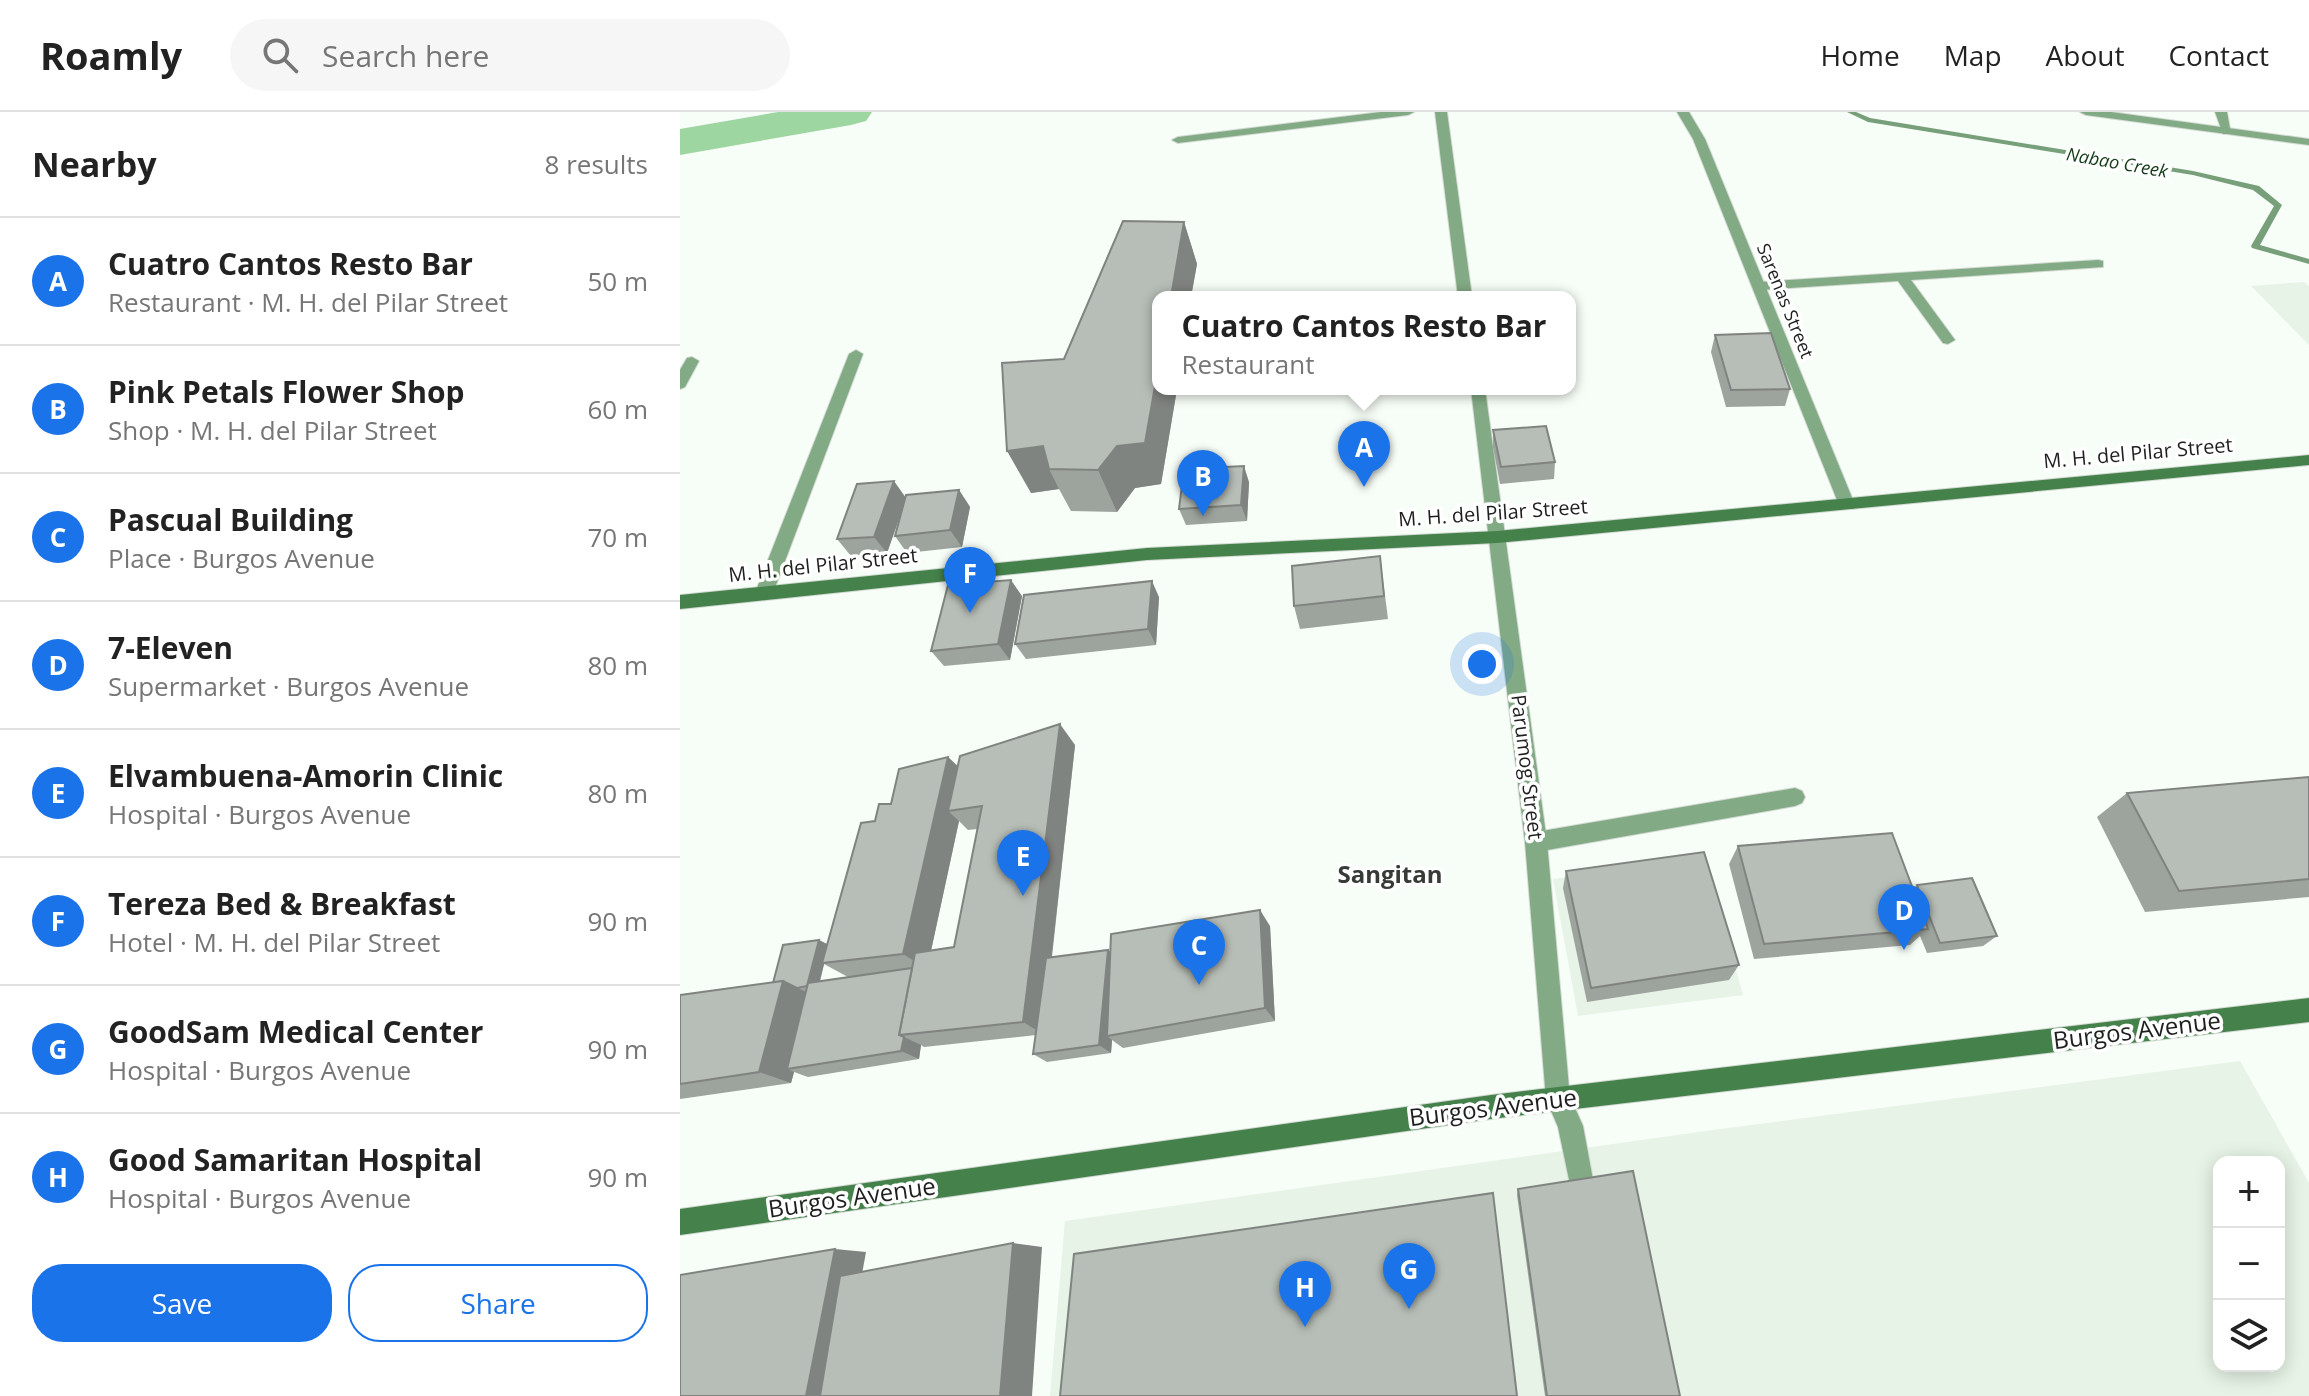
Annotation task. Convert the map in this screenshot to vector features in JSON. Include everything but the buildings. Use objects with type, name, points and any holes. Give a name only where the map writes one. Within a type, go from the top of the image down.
[{"type":"main road","name":"M. H. del Pilar Street","points":[[680,602],[1147,554],[1497,537],[1847,505],[2009,486],[2309,460]]},
{"type":"main road","name":"Burgos Avenue","points":[[680,1222],[1558,1099],[2309,1010]]},
{"type":"street","points":[[1178,140],[1408,112]]},
{"type":"street","points":[[1441,112],[1464,291]]},
{"type":"street","name":"Sarenas Street","points":[[1683,112],[1699,139],[1847,505]]},
{"type":"street","points":[[2086,112],[2309,142]]},
{"type":"street","points":[[2221,112],[2227,132]]},
{"type":"street","points":[[1760,286],[2098,264]]},
{"type":"street","points":[[1903,278],[1948,340]]},
{"type":"street","points":[[764,593],[856,354]]},
{"type":"street","points":[[680,384],[692,361]]},
{"type":"street","name":"Parumog Street","points":[[1479,395],[1536,842],[1558,1099],[1570,1126],[1581,1185]]},
{"type":"street","points":[[1536,842],[1795,797]]},
{"type":"shaded area","points":[[2304,282],[2309,286],[2309,345],[2251,286]]},
{"type":"shaded area","points":[[1705,861],[1743,995],[1578,1016],[1553,879]]},
{"type":"shaded area","points":[[2240,1061],[2309,1183],[2309,1396],[1050,1396],[1065,1221],[1713,1130]]},
{"type":"waterway","name":"Nabao Creek","points":[[680,142],[851,112]]},
{"type":"waterway","name":"Nabao Creek","points":[[1850,112],[1868,120],[2193,173],[2256,188],[2278,205],[2255,246],[2309,262]]},
{"type":"place","name":"Cuatro Cantos Resto Bar","points":[[1364,487]]},
{"type":"place","name":"Pink Petals Flower Shop","points":[[1203,516]]},
{"type":"place","name":"Tereza Bed & Breakfast","points":[[970,613]]},
{"type":"place","name":"Elvambuena-Amorin Clinic","points":[[1023,896]]},
{"type":"place","name":"7-Eleven","points":[[1904,950]]},
{"type":"place","name":"Pascual Building","points":[[1199,985]]},
{"type":"place","name":"GoodSam Medical Center","points":[[1409,1309]]},
{"type":"place","name":"Good Samaritan Hospital","points":[[1305,1327]]},
{"type":"district","name":"Sangitan","points":[[1390,875]]}]
